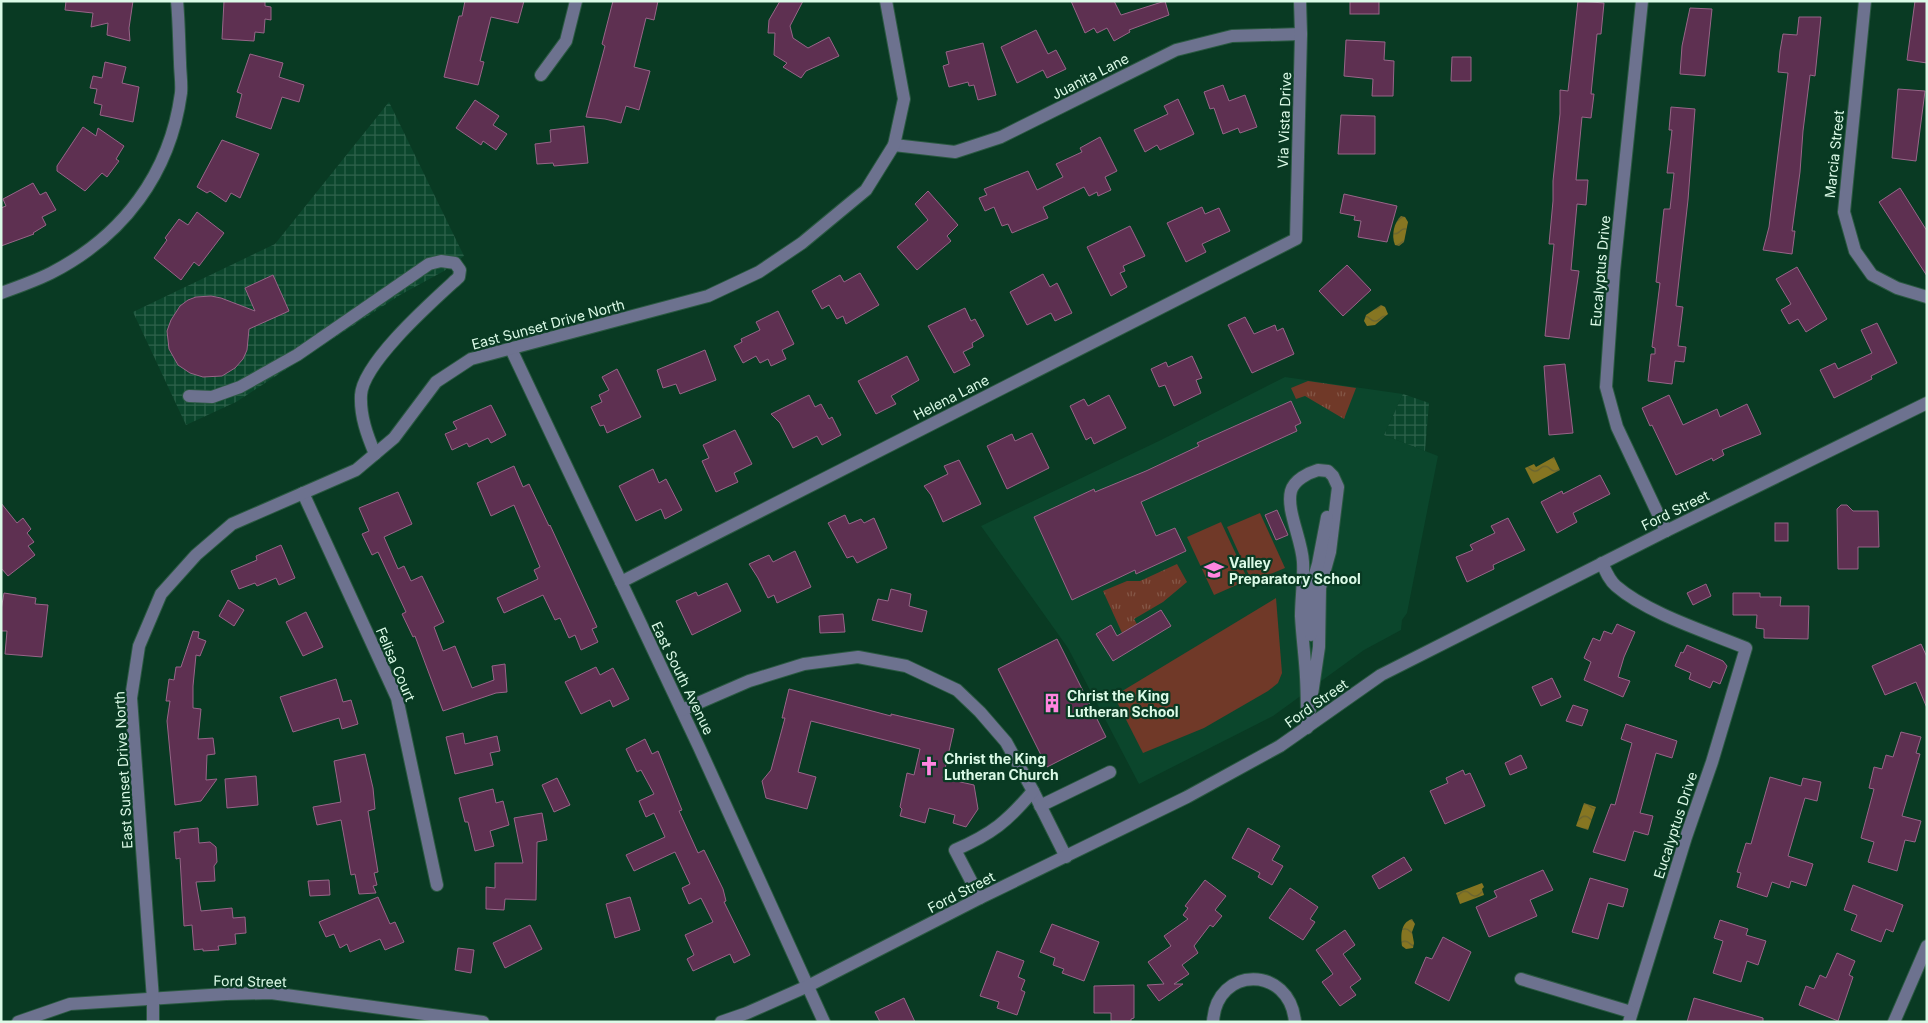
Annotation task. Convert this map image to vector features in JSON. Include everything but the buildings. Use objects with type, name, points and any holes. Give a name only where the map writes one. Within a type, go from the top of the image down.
[{"type":"street","points":[[1,293],[50,274],[79,255],[110,234],[142,198],[165,157],[176,120],[181,91],[177,1]]},
{"type":"street","points":[[540,75],[566,42],[576,1]]},
{"type":"street","name":"East Sunset Drive North","points":[[153,1022],[153,999],[131,698],[139,646],[161,594],[196,555],[232,524],[356,470],[394,438],[436,382],[472,359],[708,296],[759,272],[802,243],[866,190],[894,145],[904,99],[886,1]]},
{"type":"street","name":"Via Vista Drive","points":[[1296,239],[1301,34],[1300,1]]},
{"type":"street","name":"Eucalyptus Drive","points":[[1642,1],[1614,271],[1606,387],[1617,427],[1666,531]]},
{"type":"street","name":"Marcia Street","points":[[1865,1],[1844,212],[1856,251],[1872,275],[1897,288],[1927,297]]},
{"type":"street","name":"Juanita Lane","points":[[894,145],[955,152],[1001,138],[1176,50],[1232,36],[1301,34]]},
{"type":"street","name":"Helena Lane","points":[[621,582],[1296,239]]},
{"type":"street","points":[[189,396],[212,397],[240,387],[297,355],[429,264],[441,261],[454,263],[460,270],[459,278],[389,345],[370,371],[361,393],[363,422],[374,454]]},
{"type":"street","name":"East South Avenue","points":[[511,349],[682,710],[824,1022]]},
{"type":"street","name":"Ford Street","points":[[721,1022],[747,1013],[808,986],[980,898],[1187,797],[1280,746],[1381,675],[1666,531],[1927,403]]},
{"type":"street","points":[[1318,470],[1328,471],[1333,476],[1338,487],[1330,552],[1320,588],[1319,647],[1307,728],[1302,616],[1304,563],[1301,542],[1290,506],[1292,488],[1307,474],[1318,470]]},
{"type":"street","name":"Felisa Court","points":[[303,493],[397,698],[436,885]]},
{"type":"street","name":"Eucalyptus Drive","points":[[1521,979],[1630,1017],[1715,753],[1746,648],[1638,601],[1608,577],[1602,563]]},
{"type":"street","points":[[682,710],[749,680],[804,664],[858,658],[906,666],[957,690],[980,712],[1006,742],[1066,857]]},
{"type":"street","points":[[1040,806],[1110,772]]},
{"type":"street","points":[[980,898],[955,850],[980,839],[1011,817],[1033,791]]},
{"type":"street","points":[[1894,1022],[1927,946]]},
{"type":"street","points":[[1213,1022],[1217,1003],[1229,987],[1237,982],[1256,979],[1266,980],[1283,991],[1294,1010],[1295,1022]]},
{"type":"street","name":"Ford Street","points":[[18,1022],[70,1004],[271,993],[483,1022]]},
{"type":"shaded area","points":[[389,102],[464,256],[444,271],[400,295],[236,402],[186,425],[133,312],[275,244]]},
{"type":"shaded area","name":"Valley Preparatory School","points":[[1285,377],[1403,394],[1384,435],[1438,456],[1407,613],[1402,620],[1401,630],[1364,650],[1273,716],[1139,784],[1068,648],[981,526],[1161,440]]},
{"type":"shaded area","points":[[1403,394],[1429,403],[1425,451],[1384,435]]},
{"type":"green space","points":[[1308,381],[1356,388],[1344,419],[1305,396],[1296,399],[1291,388]]},
{"type":"green space","points":[[1260,513],[1285,568],[1252,582],[1227,527]]},
{"type":"green space","points":[[1221,522],[1248,580],[1214,595],[1187,537]]},
{"type":"green space","points":[[1177,564],[1187,582],[1163,602],[1134,619],[1137,624],[1122,633],[1103,591],[1127,581],[1140,581]]},
{"type":"green space","points":[[1276,598],[1282,673],[1278,683],[1268,691],[1204,728],[1143,753],[1114,696]]},
{"type":"water","points":[[1401,216],[1405,217],[1408,222],[1404,242],[1399,246],[1395,245],[1393,233]]},
{"type":"water","points":[[1381,305],[1385,307],[1388,314],[1375,325],[1367,326],[1364,321],[1366,315]]},
{"type":"water","points":[[1554,457],[1560,470],[1533,484],[1525,468],[1534,464],[1536,467]]},
{"type":"water","points":[[1584,803],[1596,807],[1588,830],[1576,826]]},
{"type":"water","points":[[1482,883],[1484,895],[1460,904],[1456,893]]},
{"type":"water","points":[[1412,919],[1415,924],[1412,932],[1413,948],[1406,949],[1402,946],[1402,930],[1405,924]]},
{"type":"place","name":"Valley Preparatory School","points":[[1214,570]]},
{"type":"place","name":"Christ the King Lutheran School","points":[[1052,703]]},
{"type":"place","name":"Christ the King Lutheran Church","points":[[929,766]]}]
